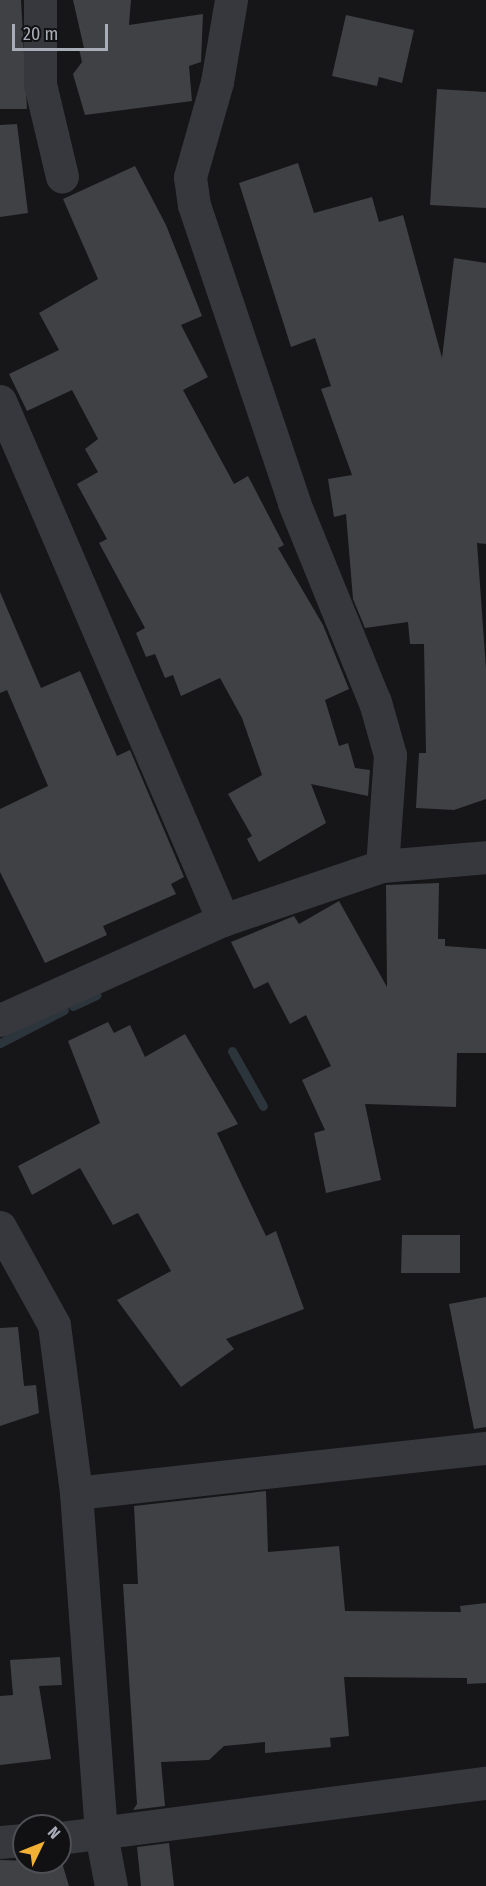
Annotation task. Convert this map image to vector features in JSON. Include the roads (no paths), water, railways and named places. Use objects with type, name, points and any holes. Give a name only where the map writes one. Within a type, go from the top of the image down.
[{"type":"street","points":[[40,0],[40,84],[62,176]]},
{"type":"street","points":[[231,0],[217,82],[190,177],[194,205],[294,503],[375,702],[390,755],[382,866]]},
{"type":"street","points":[[0,401],[223,920]]},
{"type":"street","points":[[2,1015],[223,920],[382,866],[486,857]]},
{"type":"street","points":[[0,1227],[54,1325],[76,1493],[101,1834],[111,1886]]},
{"type":"street","points":[[76,1493],[486,1448]]},
{"type":"street","points":[[72,1837],[486,1783]]},
{"type":"waterway","points":[[73,1006],[97,995]]},
{"type":"waterway","points":[[0,1043],[64,1010]]},
{"type":"waterway","points":[[232,1051],[263,1106]]}]
